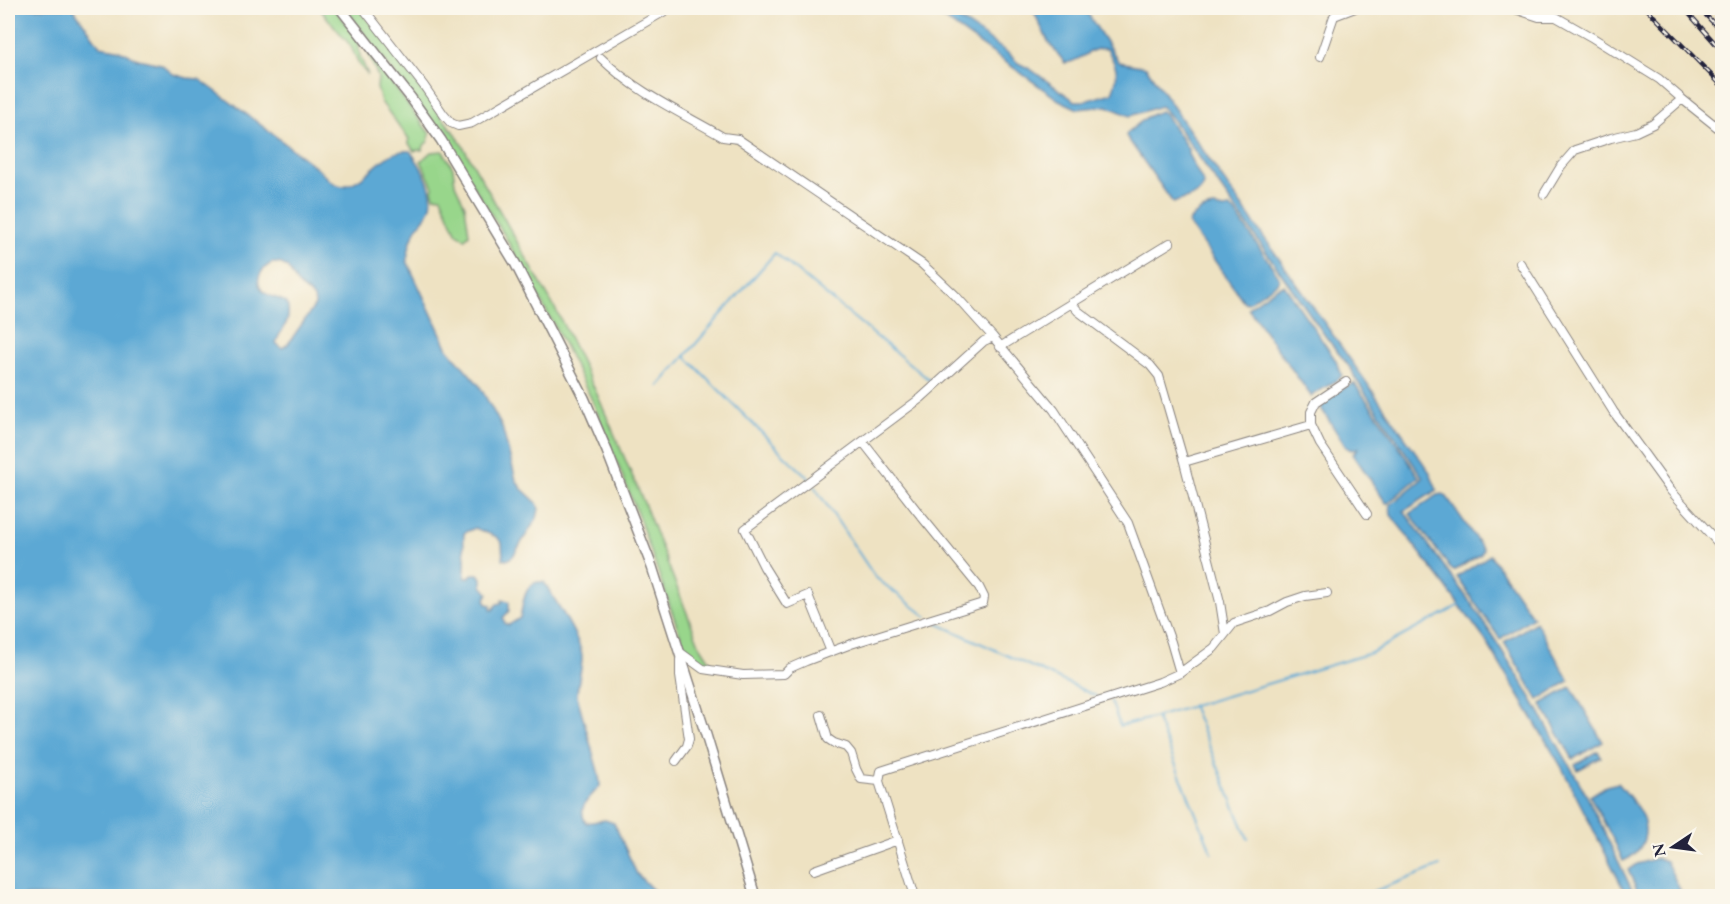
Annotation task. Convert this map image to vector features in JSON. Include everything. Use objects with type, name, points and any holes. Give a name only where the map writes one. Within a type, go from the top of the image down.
[{"type":"street","points":[[340,8],[441,140],[515,264],[584,399],[638,530],[681,652],[755,897]]},
{"type":"street","points":[[363,8],[444,115],[451,123],[458,126],[480,118],[670,8]]},
{"type":"street","points":[[1320,57],[1334,16],[1355,8]]},
{"type":"street","points":[[1512,8],[1539,17],[1556,17],[1593,38],[1659,79],[1722,131]]},
{"type":"street","points":[[601,58],[634,86],[723,136],[738,140],[922,264],[955,295],[1054,410],[1128,523],[1180,673]]},
{"type":"street","points":[[1544,194],[1560,166],[1575,150],[1636,132],[1653,124],[1682,99]]},
{"type":"street","points":[[1000,347],[1170,243]]},
{"type":"street","points":[[1520,263],[1614,411],[1671,491],[1722,547]]},
{"type":"street","points":[[1071,303],[1078,311],[1150,365],[1159,376],[1220,602],[1225,634]]},
{"type":"street","points":[[831,652],[808,595],[787,604],[764,567],[745,529],[921,398],[984,341],[993,337]]},
{"type":"street","points":[[1346,382],[1316,402],[1311,412],[1311,425],[1320,444],[1367,514]]},
{"type":"street","points":[[1184,462],[1311,425]]},
{"type":"street","points":[[681,652],[703,669],[724,673],[784,674],[790,668],[851,644],[979,606],[984,600],[979,587],[863,442]]},
{"type":"street","points":[[915,897],[879,781],[881,771],[1160,682],[1180,673],[1214,648],[1234,623],[1305,596],[1327,593]]},
{"type":"street","points":[[676,761],[687,746],[689,739],[680,676],[681,652]]},
{"type":"street","points":[[821,715],[828,739],[846,747],[852,753],[861,779],[879,781]]},
{"type":"street","points":[[814,870],[898,840]]},
{"type":"green space","points":[[319,8],[334,8],[358,38],[360,56],[368,75],[360,66],[350,45]]},
{"type":"green space","points":[[345,8],[358,8],[456,134],[557,312],[597,394],[644,503],[699,644],[715,669],[704,665],[683,643],[638,515],[592,400],[503,233],[447,144]]},
{"type":"green space","points":[[368,53],[430,134],[422,150],[414,151],[408,142],[409,139],[381,102],[377,88],[378,77]]},
{"type":"green space","points":[[443,151],[453,168],[455,184],[465,206],[469,234],[465,239],[456,232],[441,197],[434,196],[433,187],[421,161],[431,152]]},
{"type":"water","points":[[8,8],[73,8],[100,46],[117,49],[138,59],[161,64],[173,74],[199,79],[316,167],[334,184],[344,186],[355,182],[392,154],[410,151],[414,156],[426,177],[432,199],[428,212],[412,238],[407,261],[448,349],[479,385],[502,427],[516,480],[537,503],[539,509],[537,518],[513,556],[507,560],[503,559],[502,543],[497,537],[475,528],[464,533],[465,578],[478,574],[482,578],[482,586],[488,593],[485,599],[487,604],[491,605],[491,610],[497,604],[502,603],[502,600],[509,601],[509,611],[503,618],[505,624],[509,625],[520,618],[528,588],[537,582],[544,582],[573,631],[581,650],[582,663],[577,696],[600,786],[583,807],[583,817],[586,823],[605,820],[614,823],[637,874],[659,896],[8,896]],"holes":[[[272,263],[278,263],[289,269],[298,284],[314,298],[315,305],[288,344],[282,348],[276,343],[287,321],[287,303],[266,294],[259,284],[260,275],[265,268]]]},
{"type":"water","points":[[929,8],[941,8],[968,25],[1008,53],[1018,63],[1075,101],[1085,101],[1112,93],[1117,75],[1113,61],[1107,49],[1102,48],[1065,63],[1049,43],[1032,8],[1084,8],[1119,62],[1146,67],[1429,471],[1437,490],[1404,511],[1476,610],[1522,682],[1586,794],[1635,896],[1627,896],[1561,766],[1486,641],[1391,515],[1390,505],[1423,478],[1355,378],[1352,370],[1326,337],[1173,120],[1161,106],[1130,116],[1107,106],[1078,109],[1059,100]]},
{"type":"water","points":[[1160,111],[1165,114],[1188,149],[1188,154],[1204,184],[1200,192],[1173,203],[1126,136],[1147,117]]},
{"type":"water","points":[[1214,207],[1230,208],[1235,212],[1278,275],[1277,283],[1248,303],[1244,302],[1188,223],[1193,216]]},
{"type":"water","points":[[1284,285],[1335,359],[1342,375],[1311,396],[1248,308]]},
{"type":"water","points":[[1354,383],[1419,477],[1388,503],[1353,454],[1358,448],[1351,450],[1346,447],[1321,408],[1331,396]]},
{"type":"water","points":[[1442,494],[1447,497],[1483,549],[1481,554],[1454,571],[1410,514],[1437,495]]},
{"type":"water","points":[[1490,555],[1533,617],[1500,639],[1457,577]]},
{"type":"water","points":[[1536,622],[1569,681],[1538,700],[1504,642]]},
{"type":"water","points":[[1571,687],[1603,742],[1573,759],[1541,704]]},
{"type":"water","points":[[1598,751],[1601,757],[1578,770],[1575,765]]},
{"type":"water","points":[[1618,783],[1640,812],[1645,829],[1639,849],[1623,861],[1590,796],[1606,786]]},
{"type":"water","points":[[1657,858],[1666,861],[1683,896],[1640,896],[1628,870],[1637,864]]},
{"type":"waterway","points":[[659,386],[775,253],[933,383]]},
{"type":"waterway","points":[[686,357],[808,477],[875,577],[927,617]]},
{"type":"waterway","points":[[1111,701],[1120,726],[1156,717],[1371,653],[1460,605]]},
{"type":"waterway","points":[[934,622],[1096,696]]},
{"type":"waterway","points":[[1192,705],[1248,839]]},
{"type":"waterway","points":[[1156,717],[1212,853]]},
{"type":"waterway","points":[[1362,896],[1440,866]]},
{"type":"railway","points":[[1646,8],[1722,86]]},
{"type":"railway","points":[[1684,8],[1722,51]]},
{"type":"railway","points":[[1699,8],[1722,32]]}]
